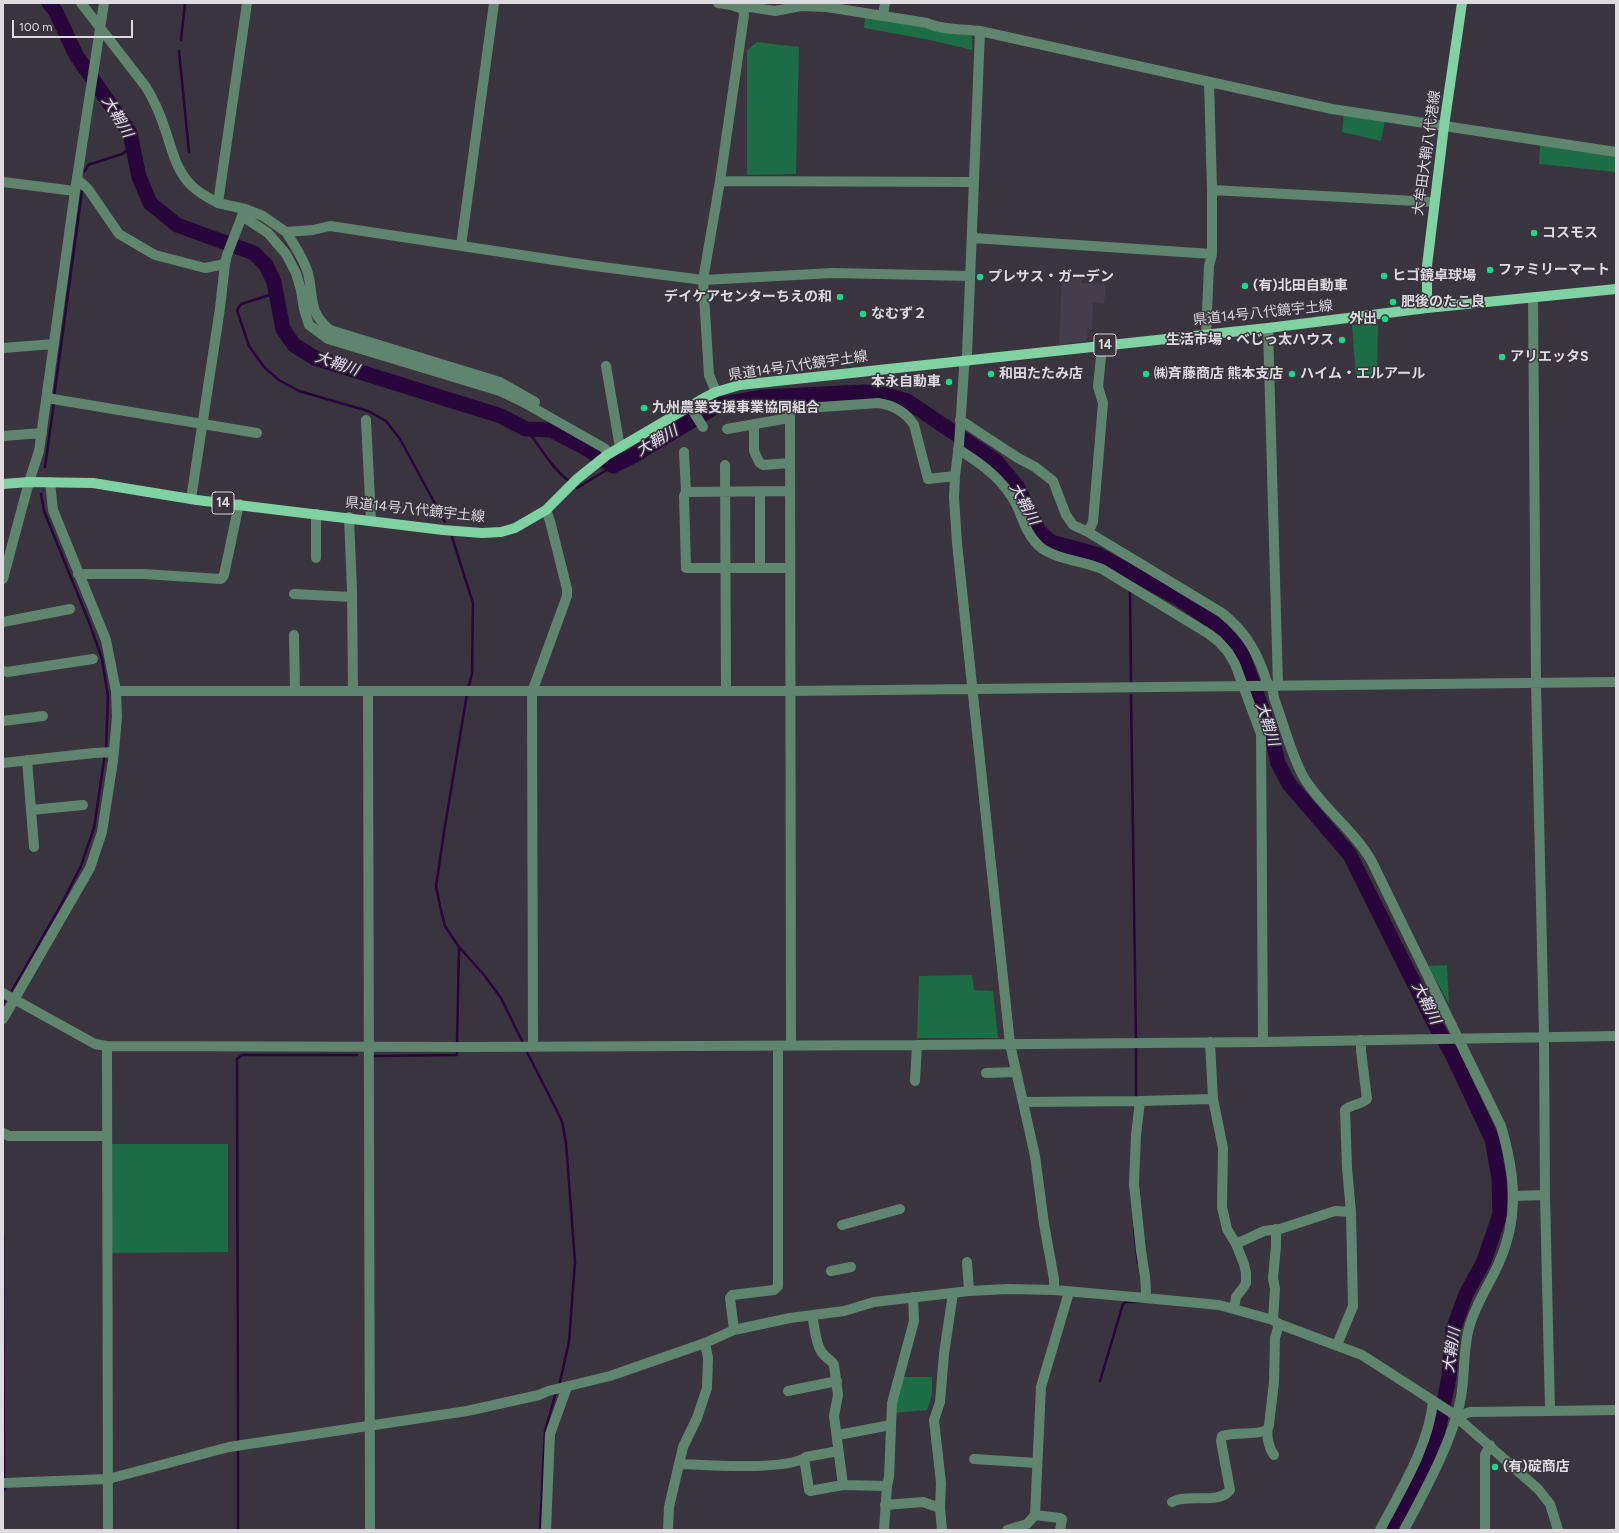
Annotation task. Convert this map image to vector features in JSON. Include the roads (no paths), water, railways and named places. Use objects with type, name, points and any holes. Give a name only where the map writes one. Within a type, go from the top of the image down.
[{"type":"main road","name":"大牟田大鞘八代港線","points":[[1427,308],[1427,266],[1434,202],[1462,3]]},
{"type":"main road","name":"県道14号八代鏡宇土線","points":[[3,484],[29,482],[94,483],[191,499],[349,517],[443,530],[482,533],[501,532],[515,528],[546,510],[577,479],[608,454],[692,409],[716,392],[740,385],[1268,328],[1427,308],[1616,289]]},
{"type":"street","points":[[81,3],[100,32],[146,87],[154,100],[166,130],[172,153],[183,174],[192,186],[204,196],[268,233],[286,254],[296,273],[304,309],[310,324],[323,336],[347,345],[500,391],[556,420],[604,448],[608,454]]},
{"type":"street","points":[[3,579],[29,482],[40,451],[75,192],[104,3]]},
{"type":"street","points":[[218,203],[247,3]]},
{"type":"street","points":[[461,246],[494,3]]},
{"type":"street","points":[[718,3],[731,4],[743,9],[750,7],[775,10],[801,6],[814,6],[883,15],[938,26],[980,31],[1332,109],[1616,152]]},
{"type":"street","points":[[883,15],[884,3]]},
{"type":"street","points":[[716,392],[708,375],[703,280],[720,181],[744,15],[743,9]]},
{"type":"street","points":[[980,31],[973,238],[967,354],[954,498],[957,544],[1010,1044],[1015,1072],[1035,1156],[1044,1224],[1054,1279],[1054,1290]]},
{"type":"street","points":[[1206,334],[1209,266],[1212,254],[1209,82]]},
{"type":"street","points":[[78,180],[88,189],[119,234],[155,255],[205,268],[226,260]]},
{"type":"street","points":[[720,181],[974,182]]},
{"type":"street","points":[[3,182],[75,192]]},
{"type":"street","points":[[1212,190],[1434,202]]},
{"type":"street","points":[[242,217],[263,216],[286,232],[307,271],[312,305],[316,314],[319,320],[330,330],[500,382],[523,394],[544,408],[556,420]]},
{"type":"street","points":[[191,499],[226,260],[242,217]]},
{"type":"street","points":[[286,232],[313,230],[330,226],[703,280],[833,272],[970,276]]},
{"type":"street","points":[[973,238],[1212,254]]},
{"type":"street","points":[[1533,298],[1536,683],[1550,1411]]},
{"type":"street","points":[[1268,328],[1270,686]]},
{"type":"street","points":[[3,348],[54,344]]},
{"type":"street","points":[[1088,532],[1094,522],[1103,403],[1098,387],[1102,346]]},
{"type":"street","points":[[606,366],[619,442],[623,446]]},
{"type":"street","points":[[48,398],[257,433]]},
{"type":"street","points":[[791,1045],[789,568],[790,412],[794,409],[878,403],[888,404],[900,410],[909,417],[914,425],[928,479],[955,476]]},
{"type":"street","points":[[692,409],[703,427]]},
{"type":"street","points":[[727,429],[789,418]]},
{"type":"street","points":[[366,420],[371,520]]},
{"type":"street","points":[[960,422],[1018,458],[1036,467],[1053,481],[1069,521],[1073,526],[1088,532],[1222,613],[1235,623],[1247,637],[1270,686],[1303,776],[1365,850],[1455,1039],[1501,1126],[1509,1155],[1514,1196],[1510,1231],[1499,1263],[1480,1300],[1469,1328],[1461,1397],[1430,1481],[1404,1530]]},
{"type":"street","points":[[754,424],[754,451],[758,462],[763,465],[789,463]]},
{"type":"street","points":[[3,436],[42,433]]},
{"type":"street","points":[[958,447],[991,472],[1001,482],[1010,494],[1031,537],[1039,546],[1048,552],[1091,564],[1102,569],[1218,641],[1228,652],[1235,664],[1261,734],[1263,1042]]},
{"type":"street","points":[[684,452],[686,492],[684,496],[686,568],[789,568]]},
{"type":"street","points":[[725,465],[726,691]]},
{"type":"street","points":[[3,1019],[9,997],[90,868],[102,832],[113,761],[110,752],[117,717],[116,691],[106,640],[53,510],[50,482]]},
{"type":"street","points":[[686,492],[789,491]]},
{"type":"street","points":[[760,492],[760,568]]},
{"type":"street","points":[[78,574],[144,574],[183,576],[217,580],[221,579],[224,575],[239,504]]},
{"type":"street","points":[[532,1046],[532,692],[567,596],[567,589],[546,510]]},
{"type":"street","points":[[316,514],[316,558]]},
{"type":"street","points":[[349,517],[352,597],[352,690]]},
{"type":"street","points":[[294,594],[352,597]]},
{"type":"street","points":[[3,622],[70,609]]},
{"type":"street","points":[[294,635],[295,690]]},
{"type":"street","points":[[3,671],[6,672],[93,659]]},
{"type":"street","points":[[116,691],[478,690],[532,692],[973,690],[1616,682]]},
{"type":"street","points":[[368,691],[370,1530]]},
{"type":"street","points":[[3,721],[43,716]]},
{"type":"street","points":[[3,763],[110,752]]},
{"type":"street","points":[[27,760],[34,847]]},
{"type":"street","points":[[31,810],[83,805]]},
{"type":"street","points":[[9,997],[94,1044],[107,1046],[466,1047],[1140,1044],[1616,1036]]},
{"type":"street","points":[[1337,1345],[1353,1306],[1351,1212],[1347,1168],[1345,1110],[1347,1107],[1363,1103],[1367,1099],[1361,1040]]},
{"type":"street","points":[[1210,1042],[1212,1099],[1223,1148],[1222,1208],[1227,1229],[1236,1244],[1244,1264],[1246,1282],[1237,1294],[1234,1309]]},
{"type":"street","points":[[915,1081],[917,1045]]},
{"type":"street","points":[[107,1046],[108,1530]]},
{"type":"street","points":[[734,1330],[730,1298],[732,1295],[774,1290],[778,1286],[778,1046]]},
{"type":"street","points":[[986,1073],[1015,1072]]},
{"type":"street","points":[[1023,1102],[1212,1099]]},
{"type":"street","points":[[1140,1101],[1136,1135],[1134,1184],[1145,1276],[1145,1298]]},
{"type":"street","points":[[3,1133],[9,1136],[107,1136]]},
{"type":"street","points":[[1514,1196],[1545,1195]]},
{"type":"street","points":[[842,1225],[900,1210]]},
{"type":"street","points":[[1236,1244],[1264,1231],[1276,1229],[1335,1211],[1351,1212]]},
{"type":"street","points":[[1274,1455],[1270,1450],[1267,1430],[1269,1426],[1274,1382],[1276,1322],[1275,1289],[1273,1278],[1276,1229]]},
{"type":"street","points":[[966,1262],[969,1291]]},
{"type":"street","points":[[831,1271],[851,1267]]},
{"type":"street","points":[[6,1483],[108,1479],[229,1447],[470,1410],[539,1395],[550,1390],[610,1376],[705,1343],[734,1330],[790,1318],[844,1311],[874,1302],[969,1291],[1008,1289],[1054,1290],[1219,1305],[1276,1322],[1362,1355],[1454,1415],[1490,1445],[1538,1489],[1550,1504],[1554,1512],[1558,1530]]},
{"type":"street","points":[[1007,1530],[1027,1524],[1035,1516],[1041,1387],[1069,1292]]},
{"type":"street","points":[[942,1530],[940,1508],[941,1483],[934,1420],[940,1402],[944,1354],[953,1293]]},
{"type":"street","points":[[884,1530],[885,1505],[889,1477],[892,1403],[914,1321],[913,1297]]},
{"type":"street","points":[[812,1316],[821,1353],[834,1365],[837,1381],[838,1395],[834,1416],[838,1435],[838,1451],[843,1485]]},
{"type":"street","points":[[668,1530],[669,1507],[683,1447],[697,1418],[707,1388],[708,1358],[705,1343]]},
{"type":"street","points":[[788,1391],[837,1381]]},
{"type":"street","points":[[546,1530],[550,1434],[566,1387]]},
{"type":"street","points":[[1380,1530],[1410,1473],[1424,1438],[1435,1402]]},
{"type":"street","points":[[1454,1415],[1470,1412],[1616,1410]]},
{"type":"street","points":[[838,1435],[890,1425]]},
{"type":"street","points":[[1172,1502],[1177,1499],[1208,1498],[1225,1495],[1230,1490],[1221,1441],[1222,1436],[1232,1433],[1262,1432],[1267,1430]]},
{"type":"street","points":[[1485,1530],[1485,1455],[1490,1445]]},
{"type":"street","points":[[680,1464],[776,1465],[838,1451]]},
{"type":"street","points":[[974,1459],[1037,1463]]},
{"type":"street","points":[[802,1460],[805,1464],[809,1490],[843,1485],[887,1486]]},
{"type":"street","points":[[885,1505],[923,1502],[940,1508]]},
{"type":"street","points":[[1035,1516],[1062,1519],[1060,1530]]},
{"type":"waterway","name":"大鞘川","points":[[49,3],[56,12],[76,55],[130,133],[139,177],[150,203],[177,225],[254,253],[266,265],[274,282],[283,329],[294,345],[315,358],[501,416],[526,429],[551,430],[584,447],[613,466],[633,456],[718,405],[762,397],[864,392],[883,394],[907,401],[996,461],[1017,486],[1039,531],[1051,542],[1099,555],[1181,600],[1225,630],[1240,648],[1272,736],[1278,763],[1289,784],[1350,855],[1433,1021],[1452,1054],[1492,1139],[1499,1178],[1500,1214],[1484,1261],[1466,1294],[1453,1330],[1449,1377],[1436,1441],[1418,1482],[1391,1530]]},
{"type":"waterway","points":[[181,40],[185,3]]},
{"type":"waterway","points":[[179,51],[189,152]]},
{"type":"waterway","points":[[85,171],[88,165],[122,154],[133,146]]},
{"type":"waterway","points":[[54,397],[82,191]]},
{"type":"waterway","points":[[276,293],[241,304],[237,310],[249,346],[264,367],[279,380],[299,391],[368,411],[386,421],[400,439],[445,522]]},
{"type":"waterway","points":[[45,467],[54,402]]},
{"type":"waterway","points":[[526,429],[552,464],[570,482]]},
{"type":"waterway","points":[[573,485],[577,488],[613,466]]},
{"type":"waterway","points":[[41,494],[44,511],[89,622],[102,659],[108,696],[106,749]]},
{"type":"waterway","points":[[452,537],[473,603],[472,674],[468,689]]},
{"type":"waterway","points":[[1130,573],[1130,583]]},
{"type":"waterway","points":[[1130,588],[1131,682]]},
{"type":"waterway","points":[[467,694],[436,886],[445,926],[459,947],[484,975],[501,998],[523,1043]]},
{"type":"waterway","points":[[1131,695],[1136,1041]]},
{"type":"waterway","points":[[10,994],[62,903],[81,866],[94,828],[105,754]]},
{"type":"waterway","points":[[457,1044],[459,947]]},
{"type":"waterway","points":[[3,1004],[7,998]]},
{"type":"waterway","points":[[1136,1046],[1136,1096]]},
{"type":"waterway","points":[[372,1056],[457,1055],[457,1049]]},
{"type":"waterway","points":[[526,1050],[562,1121],[566,1143],[575,1262],[569,1342],[559,1386]]},
{"type":"waterway","points":[[238,1444],[237,1059],[242,1055],[357,1055]]},
{"type":"waterway","points":[[1134,1228],[1138,1263]]},
{"type":"waterway","points":[[3,1235],[4,1478]]},
{"type":"waterway","points":[[1100,1381],[1123,1304],[1126,1302],[1140,1302]]},
{"type":"waterway","points":[[540,1530],[545,1431],[556,1392]]},
{"type":"waterway","points":[[238,1449],[238,1530]]},
{"type":"place","name":"コスモス","points":[[1534,233]]},
{"type":"place","name":"ファミリーマート","points":[[1490,270]]},
{"type":"place","name":"ヒゴ鏡卓球場","points":[[1384,276]]},
{"type":"place","name":"プレサス・ガーデン","points":[[980,277]]},
{"type":"place","name":"(有)北田自動車","points":[[1245,286]]},
{"type":"place","name":"デイケアセンターちえの和","points":[[840,297]]},
{"type":"place","name":"肥後のたこ良","points":[[1393,302]]},
{"type":"place","name":"なむず２","points":[[863,314]]},
{"type":"place","name":"外出","points":[[1385,319]]},
{"type":"place","name":"生活市場・べじっ太ハウス","points":[[1342,340]]},
{"type":"place","name":"アリエッタS","points":[[1502,357]]},
{"type":"place","name":"和田たたみ店","points":[[991,374]]},
{"type":"place","name":"㈱斉藤商店 熊本支店","points":[[1146,374]]},
{"type":"place","name":"ハイム・エルアール","points":[[1292,374]]},
{"type":"place","name":"本永自動車","points":[[949,382]]},
{"type":"place","name":"九州農業支援事業協同組合","points":[[644,408]]},
{"type":"place","name":"(有)碇商店","points":[[1495,1467]]}]
